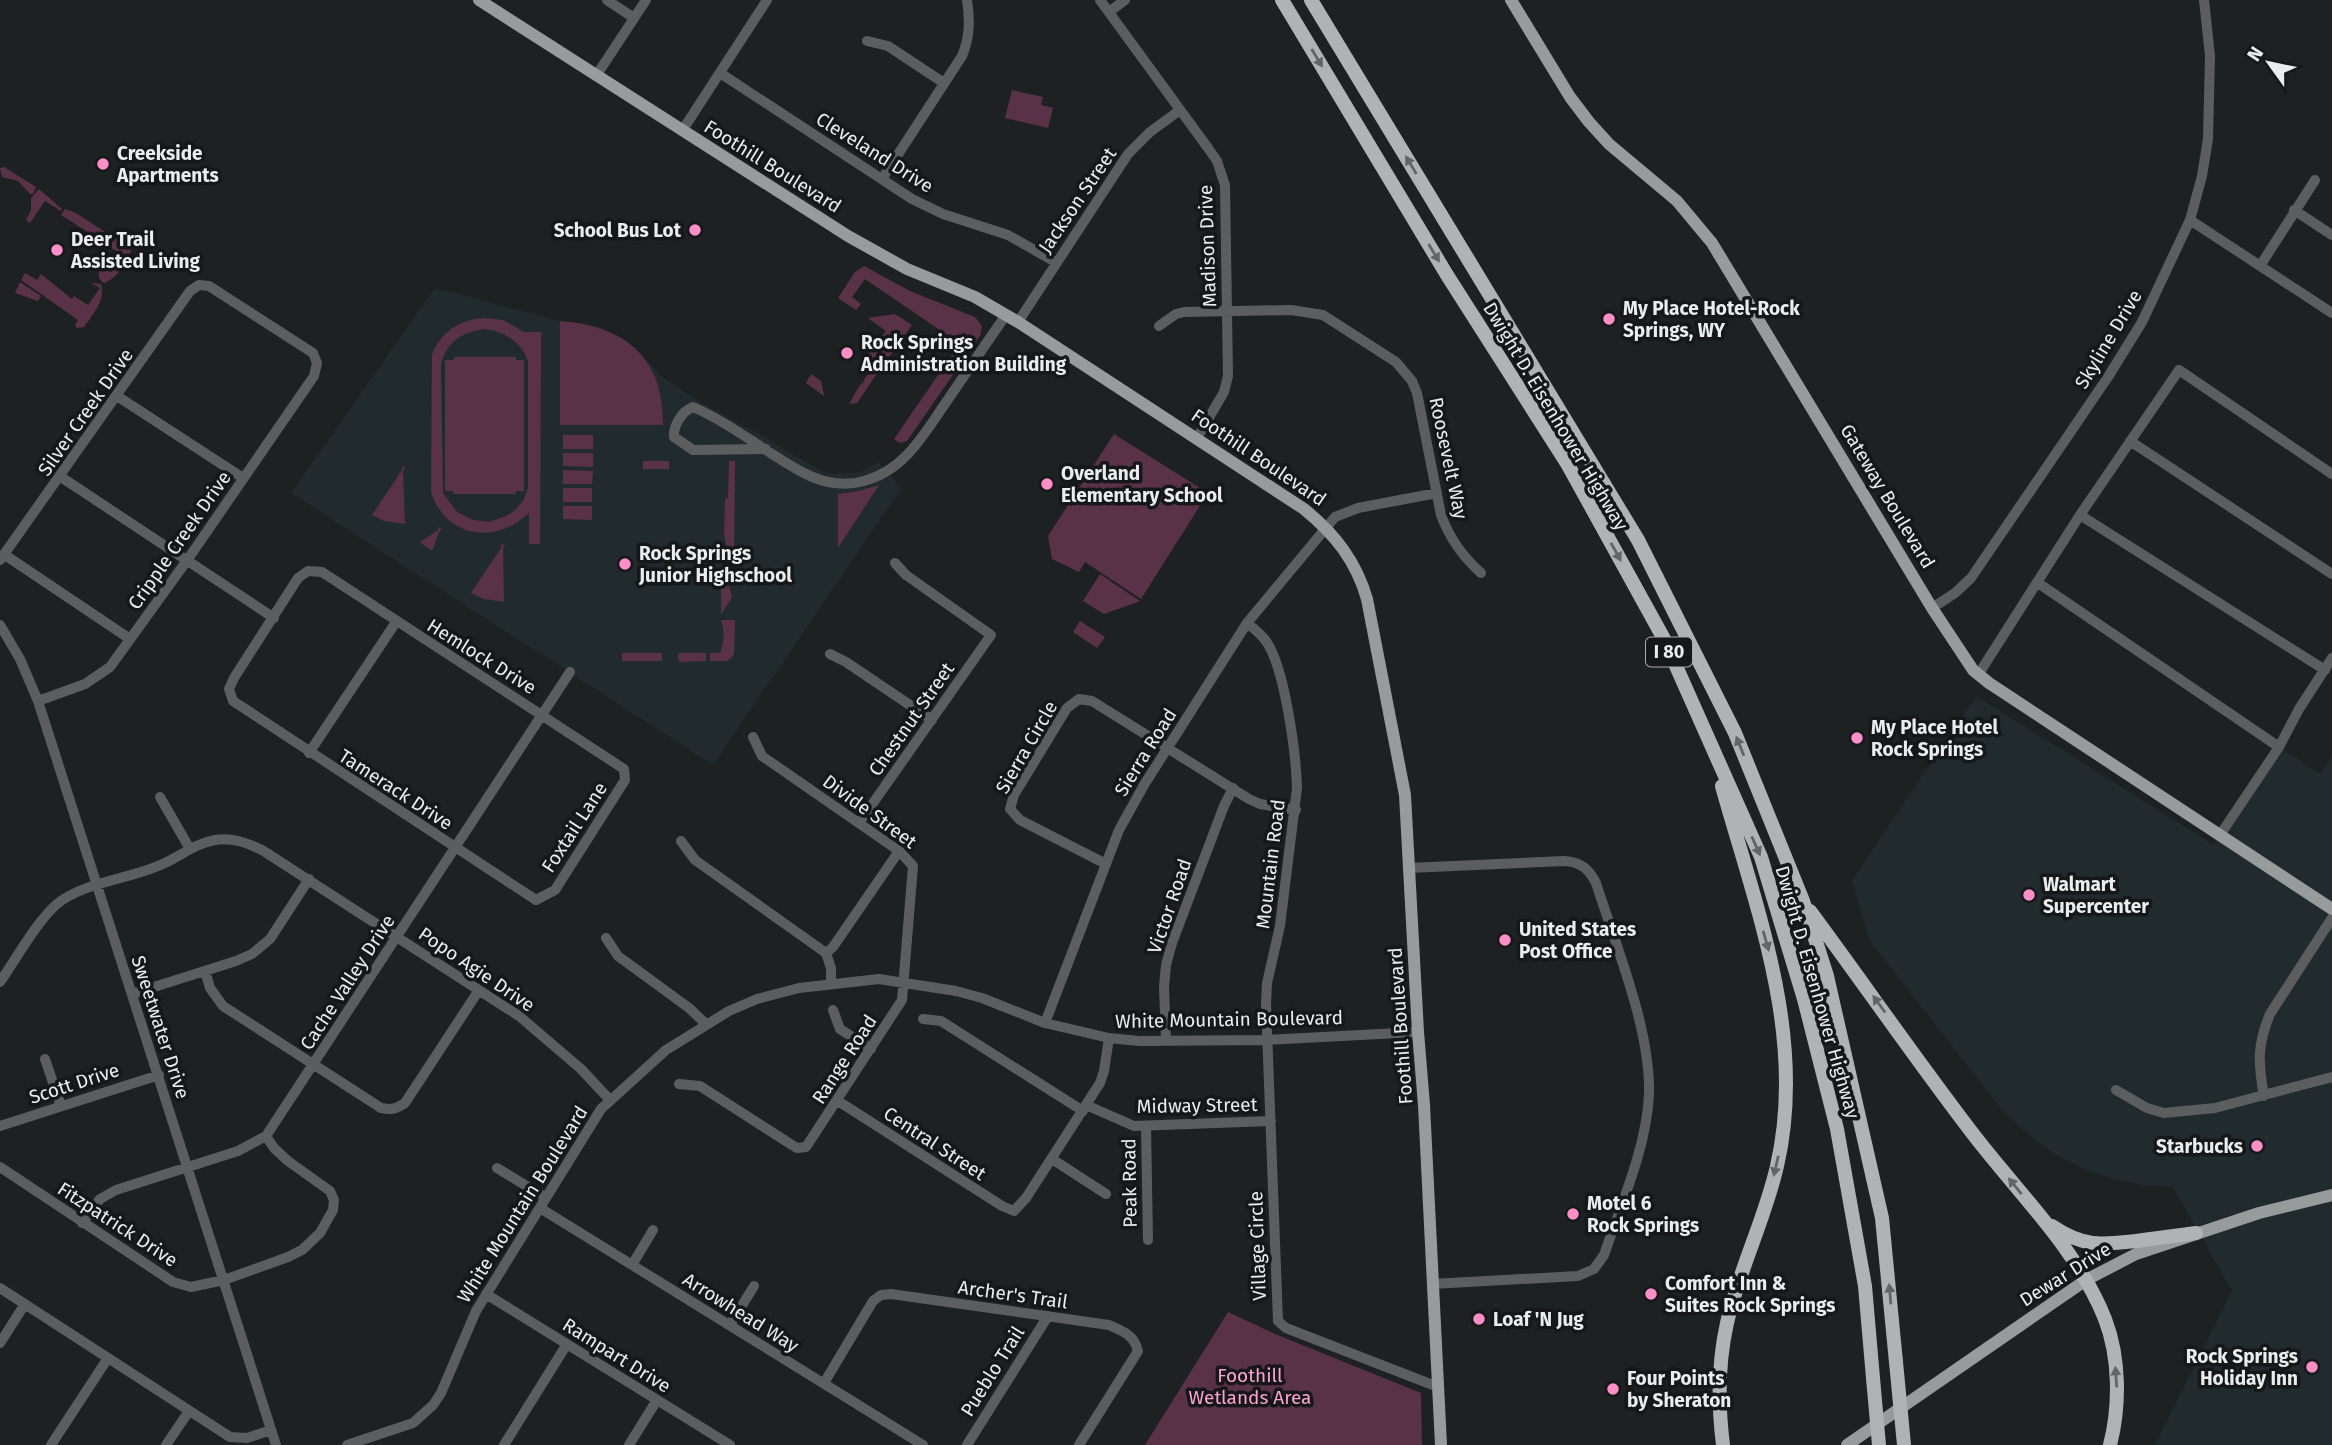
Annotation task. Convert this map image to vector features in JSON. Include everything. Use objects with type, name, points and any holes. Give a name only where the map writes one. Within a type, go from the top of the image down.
[{"type":"highway","name":"Dwight D. Eisenhower Highway","points":[[1282,0],[1447,275],[1568,465],[1664,639],[1761,857],[1804,999],[1837,1129],[1864,1286],[1879,1445]]},
{"type":"highway","name":"Dwight D. Eisenhower Highway","points":[[1311,0],[1638,540],[1735,733],[1803,901],[1828,976],[1882,1218],[1904,1445]]},
{"type":"highway","points":[[1707,734],[1774,971],[1785,1048],[1786,1102],[1777,1166],[1727,1323],[1719,1410],[1723,1445]]},
{"type":"highway","points":[[1803,901],[1971,1131],[2086,1280],[2102,1310],[2112,1342],[2117,1400],[2110,1445]]},
{"type":"highway","points":[[2041,1219],[2065,1235],[2097,1245],[2196,1233]]},
{"type":"main road","name":"Foothill Boulevard","points":[[480,0],[848,236],[907,269],[975,298],[1012,318],[1304,509],[1325,527],[1347,553],[1367,599],[1405,795],[1441,1445]]},
{"type":"main road","name":"Gateway Boulevard","points":[[1511,0],[1570,97],[1589,122],[1609,144],[1677,201],[1713,243],[1933,608],[1978,675],[2332,909]]},
{"type":"main road","name":"Dewar Drive","points":[[1847,1445],[2086,1280],[2136,1254],[2259,1213],[2332,1195]]},
{"type":"street","points":[[607,0],[634,18]]},
{"type":"street","points":[[596,76],[646,0]]},
{"type":"street","points":[[682,131],[767,0]]},
{"type":"street","points":[[883,179],[967,43],[970,28],[967,0]]},
{"type":"street","name":"Madison Drive","points":[[1100,0],[1217,161],[1225,185],[1228,362],[1226,384],[1220,400],[1197,438]]},
{"type":"street","points":[[1109,12],[1125,0]]},
{"type":"street","name":"Skyline Drive","points":[[1933,608],[1971,579],[2108,377],[2142,322],[2190,220],[2202,176],[2208,139],[2210,57],[2204,0]]},
{"type":"street","points":[[867,41],[888,46],[944,83]]},
{"type":"street","name":"Cleveland Drive","points":[[720,73],[929,208],[1009,235],[1057,263]]},
{"type":"street","name":"Jackson Street","points":[[766,449],[693,450],[674,437],[673,430],[685,411],[693,407],[766,449],[803,473],[825,482],[842,485],[859,482],[892,470],[918,443],[1057,263],[1138,142],[1180,110]]},
{"type":"street","points":[[2260,266],[2315,180]]},
{"type":"street","points":[[2294,210],[2332,235]]},
{"type":"street","points":[[2190,220],[2332,313]]},
{"type":"street","name":"Silver Creek Drive","points":[[2,558],[190,291],[199,285],[209,286],[313,353],[317,363]]},
{"type":"street","name":"Roosevelt Way","points":[[1159,326],[1176,314],[1184,312],[1291,310],[1323,315],[1396,362],[1412,381],[1417,393],[1441,515],[1453,542],[1481,573]]},
{"type":"street","name":"Cripple Creek Drive","points":[[38,701],[85,684],[110,667],[314,376],[317,363]]},
{"type":"street","points":[[1978,675],[2080,515],[2179,370],[2332,474]]},
{"type":"street","points":[[117,396],[243,478]]},
{"type":"street","points":[[2130,441],[2332,574]]},
{"type":"street","points":[[61,477],[274,618]]},
{"type":"street","points":[[1325,527],[1345,512],[1437,493]]},
{"type":"street","points":[[2080,515],[2325,670]]},
{"type":"street","name":"Sierra Road","points":[[1045,1023],[1130,808],[1247,622],[1325,527]]},
{"type":"street","points":[[2,558],[130,639]]},
{"type":"street","name":"Chestnut Street","points":[[859,823],[991,635],[906,575],[895,563]]},
{"type":"street","name":"Hemlock Drive","points":[[274,618],[298,578],[308,571],[322,572],[624,769]]},
{"type":"street","points":[[2038,583],[2279,747]]},
{"type":"street","name":"Tamerack Drive","points":[[274,618],[234,678],[229,689],[233,701],[456,849],[536,900],[542,899]]},
{"type":"street","points":[[310,753],[396,622]]},
{"type":"street","name":"Mountain Road","points":[[1247,622],[1265,639],[1279,672],[1296,766],[1296,810],[1280,926],[1267,983],[1270,1121]]},
{"type":"street","name":"Sweetwater Drive","points":[[0,625],[20,659],[38,701],[276,1445]]},
{"type":"street","points":[[830,654],[932,720]]},
{"type":"street","points":[[2220,835],[2279,747],[2299,709],[2332,659]]},
{"type":"street","name":"Cache Valley Drive","points":[[82,1223],[93,1207],[108,1194],[237,1151],[266,1136],[570,672]]},
{"type":"street","name":"Sierra Circle","points":[[1106,864],[1014,816],[1010,809],[1014,795],[1068,708],[1079,699],[1093,701],[1168,748]]},
{"type":"street","name":"Divide Street","points":[[752,737],[762,756],[909,859],[914,872],[904,981]]},
{"type":"street","points":[[1168,748],[1260,804],[1296,810]]},
{"type":"street","name":"Foxtail Lane","points":[[542,899],[555,890],[625,780],[624,769]]},
{"type":"street","name":"Victor Road","points":[[1166,1040],[1164,987],[1172,943],[1233,788]]},
{"type":"street","points":[[160,797],[190,849]]},
{"type":"street","name":"Popo Agie Drive","points":[[0,982],[55,905],[69,896],[159,866],[190,849],[214,840],[240,841],[262,850],[309,879],[540,1032],[582,1069],[610,1100]]},
{"type":"street","points":[[681,841],[695,860],[826,953],[831,968],[831,982]]},
{"type":"street","points":[[826,953],[833,947],[900,851]]},
{"type":"street","points":[[1409,868],[1564,861],[1585,867],[1592,875],[1600,897],[1637,1014],[1648,1064],[1646,1125],[1604,1255],[1594,1269],[1578,1276],[1432,1284]]},
{"type":"street","points":[[132,994],[236,961],[262,947],[309,879]]},
{"type":"street","points":[[2264,1096],[2259,1056],[2263,1030],[2270,1014],[2332,918]]},
{"type":"street","points":[[606,938],[618,956],[689,1008],[706,1024]]},
{"type":"street","points":[[205,971],[210,988],[223,1006],[381,1108],[389,1110],[398,1109],[405,1103],[479,990]]},
{"type":"street","name":"White Mountain Boulevard","points":[[347,1445],[413,1423],[432,1405],[441,1393],[468,1327],[486,1294],[594,1118],[610,1100],[666,1050],[706,1024],[757,999],[831,982],[879,979],[904,981],[982,998],[1045,1023],[1109,1038],[1268,1040],[1418,1032]]},
{"type":"street","name":"Range Road","points":[[678,1084],[700,1086],[792,1145],[802,1148],[810,1143],[899,1006],[904,981]]},
{"type":"street","points":[[832,1010],[840,1029],[871,1049]]},
{"type":"street","name":"Midway Street","points":[[923,1019],[941,1021],[1084,1108],[1114,1115],[1128,1124],[1146,1126],[1270,1121]]},
{"type":"street","points":[[1106,1194],[1052,1159],[1100,1083],[1109,1038]]},
{"type":"street","points":[[46,1059],[61,1106]]},
{"type":"street","name":"Scott Drive","points":[[0,1126],[159,1074]]},
{"type":"street","points":[[2116,1090],[2147,1108],[2164,1113],[2215,1108],[2332,1077]]},
{"type":"street","name":"Central Street","points":[[838,1101],[1002,1206],[1014,1211],[1052,1159]]},
{"type":"street","name":"Village Circle","points":[[1270,1121],[1278,1321],[1286,1328],[1438,1388]]},
{"type":"street","name":"Peak Road","points":[[1146,1126],[1148,1240]]},
{"type":"street","name":"Fitzpatrick Drive","points":[[0,1167],[182,1286],[202,1286],[288,1258],[302,1250],[320,1233],[333,1210],[334,1200],[330,1191],[288,1161],[266,1136]]},
{"type":"street","points":[[497,1168],[546,1198]]},
{"type":"street","name":"Arrowhead Way","points":[[540,1208],[923,1445]]},
{"type":"street","points":[[632,1265],[653,1230]]},
{"type":"street","points":[[730,1325],[754,1286]]},
{"type":"street","points":[[0,1288],[223,1433],[239,1439],[271,1430]]},
{"type":"street","name":"Rampart Drive","points":[[486,1294],[730,1445]]},
{"type":"street","name":"Archer's Trail","points":[[824,1384],[873,1301],[881,1295],[891,1294],[1109,1325],[1127,1333],[1135,1341],[1139,1351],[1079,1445]]},
{"type":"street","points":[[0,1343],[25,1304]]},
{"type":"street","name":"Pueblo Trail","points":[[967,1445],[1048,1316]]},
{"type":"street","points":[[504,1445],[567,1344]]},
{"type":"street","points":[[51,1445],[108,1358]]},
{"type":"street","points":[[629,1445],[657,1400]]},
{"type":"street","points":[[166,1445],[189,1410]]},
{"type":"shaded area","name":"Rock Springs Junior Highschool","points":[[435,288],[560,321],[600,327],[627,341],[664,378],[698,401],[821,471],[834,474],[859,472],[879,462],[901,489],[713,765],[291,493]]},
{"type":"shaded area","points":[[1976,696],[2214,845],[2279,747],[2320,774],[2332,756],[2332,1445],[2155,1445],[2232,1291],[2173,1187],[2143,1185],[2084,1169],[2036,1141],[2003,1111],[1870,941],[1852,881]]},
{"type":"green space","points":[[1012,90],[1043,97],[1041,105],[1053,108],[1048,128],[1005,118]]},
{"type":"green space","points":[[4,167],[36,187],[33,194],[18,181],[2,177],[0,168]]},
{"type":"green space","points":[[39,189],[62,209],[61,211],[45,201],[30,223],[26,220],[31,210],[31,198]]},
{"type":"green space","points":[[65,209],[76,213],[131,249],[125,264],[108,281],[104,283],[99,278],[101,266],[111,272],[122,254],[93,232],[91,234],[61,215]]},
{"type":"green space","points":[[864,266],[910,291],[975,317],[982,326],[980,336],[969,350],[865,279],[852,297],[861,304],[856,310],[838,298],[855,272]]},
{"type":"green space","points":[[25,273],[37,280],[41,274],[72,299],[74,296],[88,305],[100,288],[91,283],[101,284],[102,296],[84,327],[77,328],[75,325],[78,320],[21,280]]},
{"type":"green space","points":[[20,282],[41,296],[38,301],[15,293]]},
{"type":"green space","points":[[895,314],[912,325],[884,364],[875,365],[865,358],[886,331],[868,318]]},
{"type":"green space","points":[[476,319],[503,320],[524,332],[541,332],[540,544],[529,544],[529,513],[501,530],[473,532],[448,519],[431,492],[432,354],[441,339],[453,328]],"holes":[[[493,330],[517,343],[528,361],[528,488],[523,501],[513,512],[488,522],[473,520],[457,512],[443,493],[441,367],[446,351],[456,340],[470,332]]]},
{"type":"green space","points":[[560,321],[604,330],[636,349],[648,364],[656,381],[662,401],[663,425],[560,425]]},
{"type":"green space","points":[[954,352],[964,358],[907,441],[900,443],[894,439]]},
{"type":"green space","points":[[454,357],[516,357],[516,360],[524,360],[524,491],[516,491],[516,494],[454,494],[453,491],[445,491],[445,360],[454,360]]},
{"type":"green space","points":[[873,369],[878,372],[857,403],[849,404],[864,379]]},
{"type":"green space","points":[[811,374],[821,381],[824,396],[806,383]]},
{"type":"green space","points":[[1114,434],[1208,493],[1141,599],[1085,562],[1079,572],[1052,559],[1048,536]]},
{"type":"green space","points":[[563,435],[593,435],[593,449],[563,449]]},
{"type":"green space","points":[[563,453],[593,453],[593,467],[563,466]]},
{"type":"green space","points":[[643,461],[669,461],[669,469],[643,469]]},
{"type":"green space","points":[[729,461],[735,461],[734,556],[728,556],[724,534]]},
{"type":"green space","points":[[402,466],[405,467],[405,524],[384,521],[372,515]]},
{"type":"green space","points":[[563,470],[593,471],[592,484],[563,484]]},
{"type":"green space","points":[[879,485],[838,548],[838,494]]},
{"type":"green space","points":[[563,488],[592,488],[592,502],[563,502]]},
{"type":"green space","points":[[563,506],[592,506],[592,520],[563,519]]},
{"type":"green space","points":[[439,527],[442,529],[432,551],[420,542]]},
{"type":"green space","points":[[501,544],[505,545],[504,602],[484,599],[471,593]]},
{"type":"green space","points":[[721,569],[725,569],[732,597],[721,615]]},
{"type":"green space","points":[[1100,574],[1140,601],[1104,614],[1083,601]]},
{"type":"green space","points":[[721,620],[735,620],[734,655],[727,661],[710,661],[710,653],[720,653],[723,641]]},
{"type":"green space","points":[[1080,621],[1105,637],[1097,648],[1073,632]]},
{"type":"green space","points":[[622,653],[662,653],[662,661],[622,661]]},
{"type":"green space","points":[[678,653],[706,653],[706,661],[679,662]]},
{"type":"green space","name":"Foothill Wetlands Area","points":[[1228,1312],[1421,1393],[1422,1445],[1145,1445]]},
{"type":"place","name":"Creekside Apartments","points":[[103,164]]},
{"type":"place","name":"School Bus Lot","points":[[695,230]]},
{"type":"place","name":"Deer Trail Assisted Living","points":[[57,250]]},
{"type":"place","name":"My Place Hotel-Rock Springs, WY","points":[[1609,319]]},
{"type":"place","name":"Rock Springs Administration Building","points":[[847,353]]},
{"type":"place","name":"Overland Elementary School","points":[[1047,484]]},
{"type":"place","name":"Rock Springs Junior Highschool","points":[[625,564]]},
{"type":"place","name":"My Place Hotel Rock Springs","points":[[1857,738]]},
{"type":"place","name":"Walmart Supercenter","points":[[2029,895]]},
{"type":"place","name":"United States Post Office","points":[[1505,940]]},
{"type":"place","name":"Starbucks","points":[[2257,1146]]},
{"type":"place","name":"Motel 6 Rock Springs","points":[[1573,1214]]},
{"type":"place","name":"Comfort Inn & Suites Rock Springs","points":[[1651,1294]]},
{"type":"place","name":"Loaf 'N Jug","points":[[1479,1319]]},
{"type":"place","name":"Rock Springs Holiday Inn","points":[[2312,1367]]},
{"type":"place","name":"Four Points by Sheraton","points":[[1613,1389]]}]
